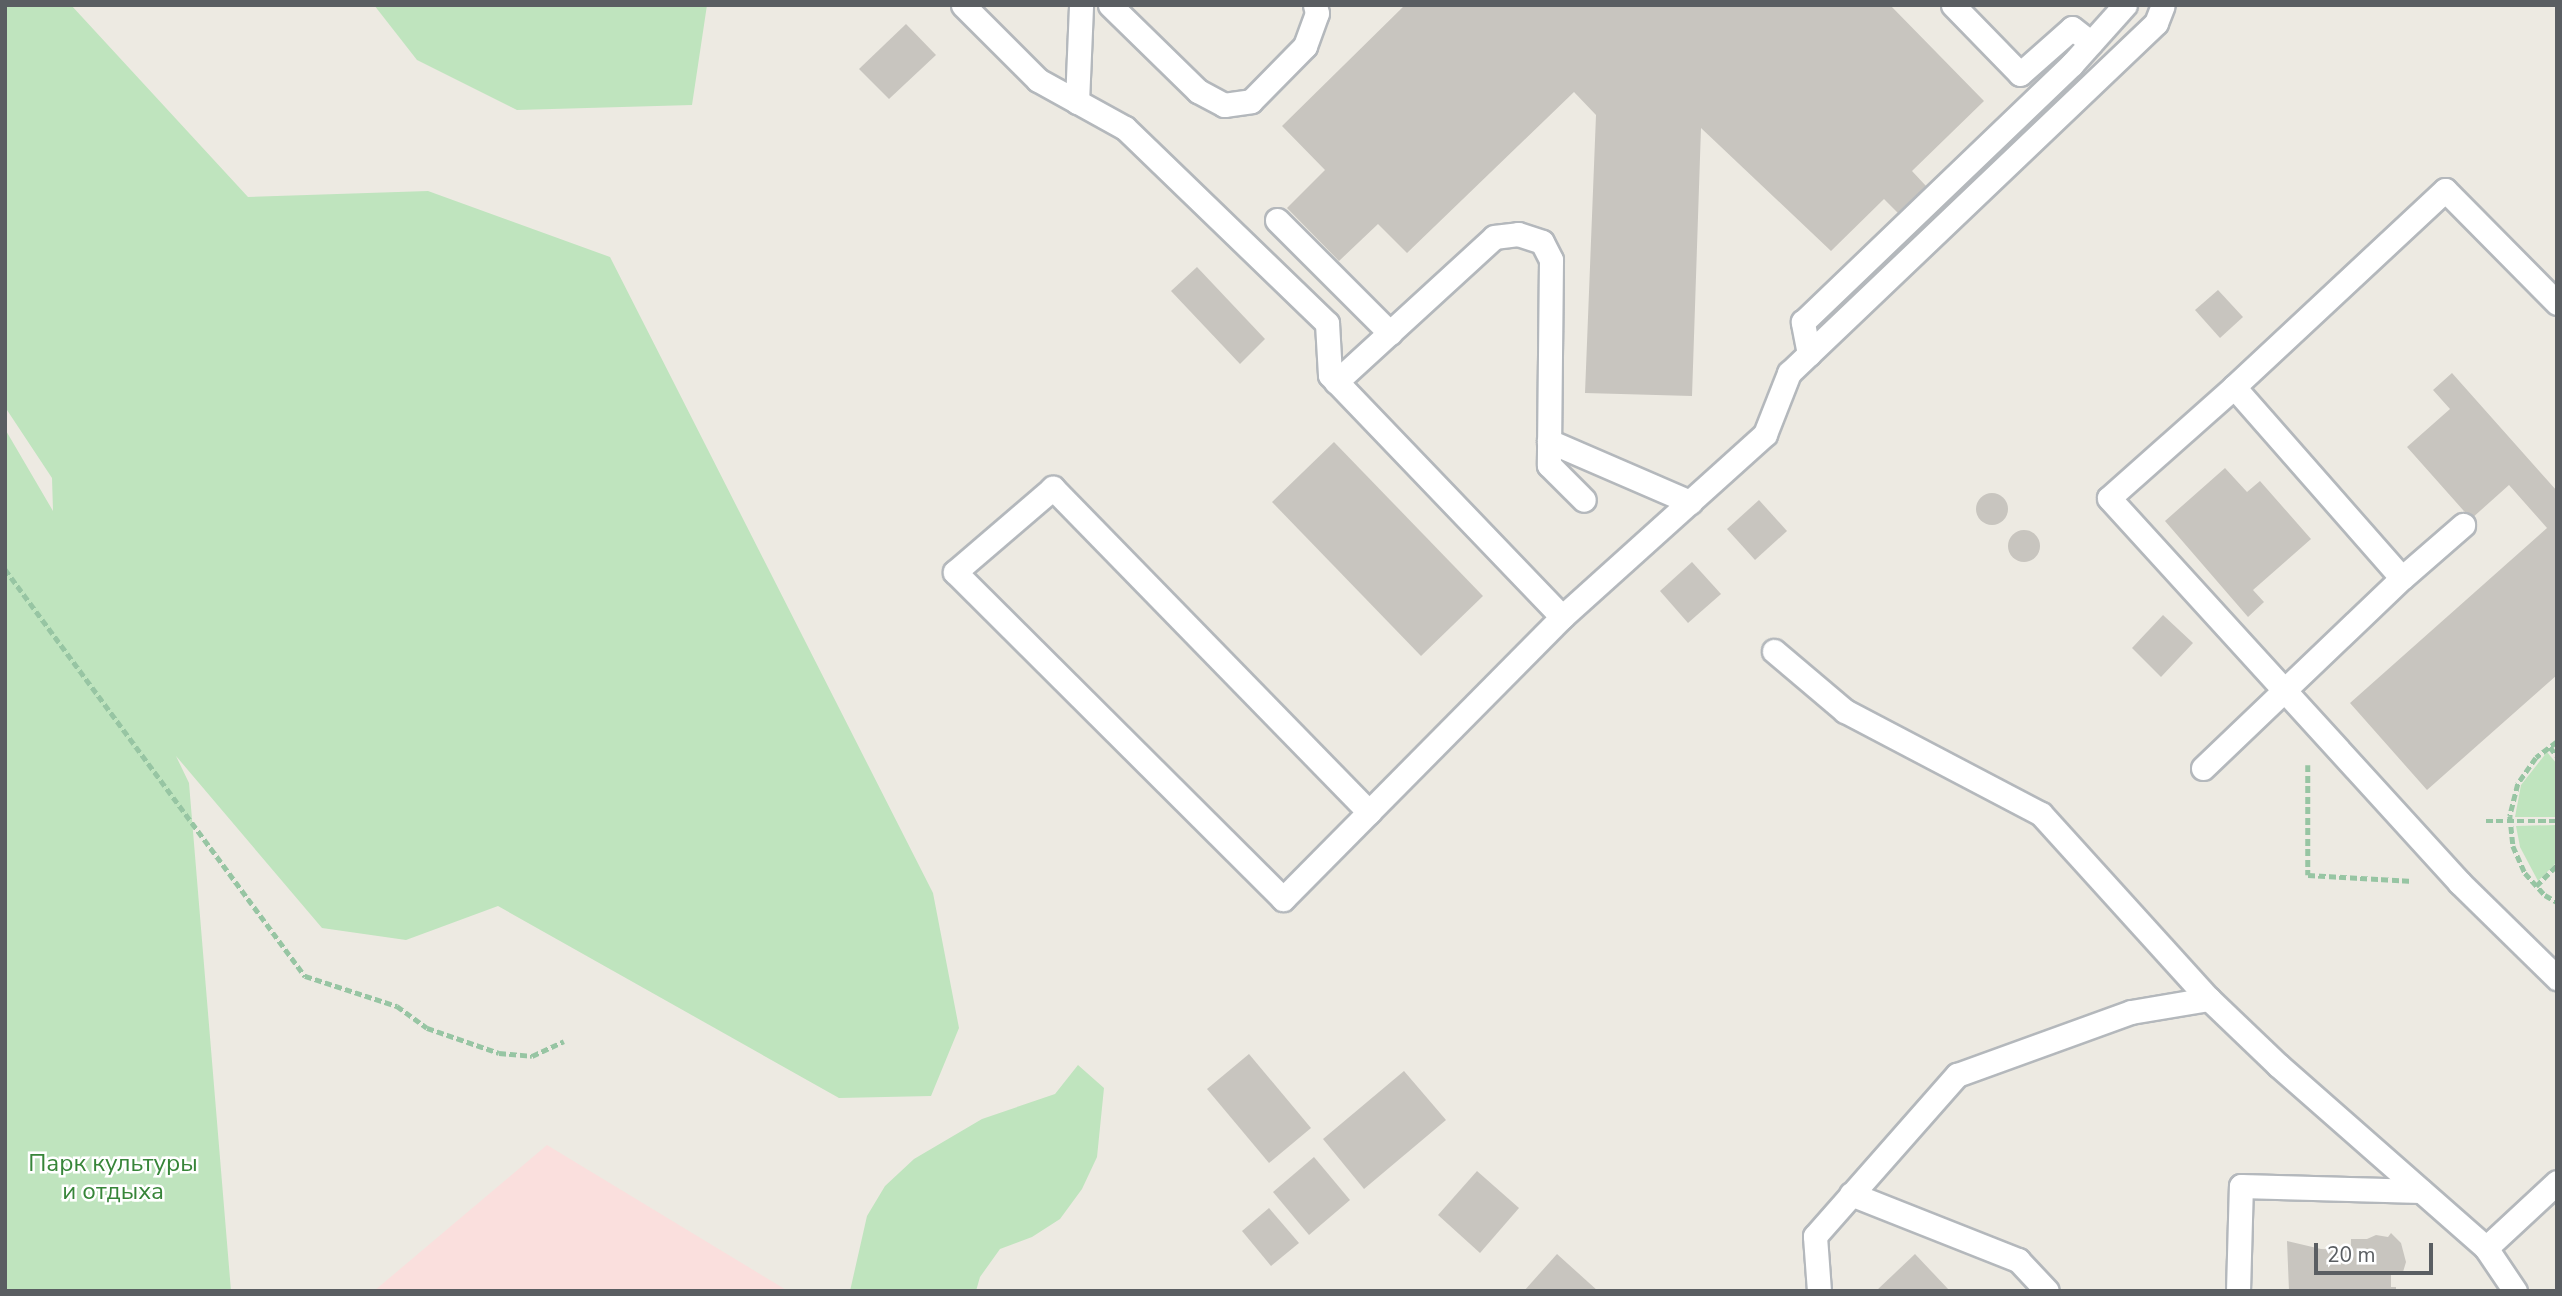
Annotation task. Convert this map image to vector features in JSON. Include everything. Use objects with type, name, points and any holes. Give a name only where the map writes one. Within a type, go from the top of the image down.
[{"type":"lane","points":[[963,5],[1038,80],[1125,128],[1327,323],[1330,375],[1562,617]]},
{"type":"lane","points":[[1077,102],[1081,5]]},
{"type":"lane","points":[[1110,5],[1198,91],[1224,105],[1251,101],[1305,46],[1317,13],[1315,5]]},
{"type":"lane","points":[[1953,5],[2020,74],[2072,28],[2091,43]]},
{"type":"lane","points":[[1809,354],[1803,322],[2091,43],[2125,5]]},
{"type":"lane","points":[[1369,812],[1053,488],[955,572],[1283,899],[1562,617],[1765,434],[1789,373],[2156,23],[2163,5]]},
{"type":"lane","points":[[2557,303],[2445,190],[2234,387],[2109,498],[2282,692],[2307,715],[2460,883],[2557,978]]},
{"type":"lane","points":[[1277,220],[1390,333]]},
{"type":"lane","points":[[1336,382],[1494,237],[1518,234],[1542,242],[1551,260],[1549,465],[1584,500]]},
{"type":"lane","points":[[2234,387],[2402,578]]},
{"type":"lane","points":[[1549,441],[1690,502]]},
{"type":"lane","points":[[2203,768],[2402,578],[2463,525]]},
{"type":"lane","points":[[1774,651],[1845,711],[2041,814],[2209,999],[2278,1065],[2486,1248],[2515,1291]]},
{"type":"lane","points":[[1819,1291],[1815,1236],[1957,1075],[2131,1012],[2209,999]]},
{"type":"lane","points":[[2486,1248],[2557,1182]]},
{"type":"lane","points":[[2238,1291],[2241,1186],[2421,1191]]},
{"type":"lane","points":[[1852,1194],[2018,1260],[2047,1291]]},
{"type":"path","points":[[5,569],[305,976],[397,1006],[427,1028],[499,1053],[532,1056],[564,1041]]},
{"type":"path","points":[[2307,715],[2308,876],[2460,883]]},
{"type":"path","points":[[2557,741],[2536,758],[2518,784],[2511,821],[2513,846],[2525,873],[2536,886],[2557,902]]},
{"type":"path","points":[[2550,747],[2557,756]]},
{"type":"path","points":[[2486,821],[2557,821]]},
{"type":"path","points":[[2536,886],[2557,866]]},
{"type":"shaded area","points":[[547,1145],[788,1291],[374,1291]]},
{"type":"green space","name":"Парк культуры и отдыха","points":[[5,5],[71,5],[248,197],[428,191],[610,257],[933,893],[959,1028],[931,1096],[839,1098],[498,906],[406,940],[322,928],[176,756],[189,783],[231,1291],[5,1291],[5,429],[53,511],[52,478],[5,407]]},
{"type":"green space","points":[[374,5],[707,5],[692,105],[517,110],[417,60]]},
{"type":"green space","points":[[2547,752],[2557,764],[2557,817],[2515,817],[2521,785]]},
{"type":"green space","points":[[2557,825],[2557,862],[2538,881],[2520,847],[2516,826]]},
{"type":"green space","points":[[1078,1065],[1104,1088],[1097,1157],[1082,1189],[1060,1219],[1032,1237],[1000,1249],[980,1277],[976,1291],[850,1291],[867,1216],[885,1186],[914,1159],[982,1119],[1055,1094]]},
{"type":"building","points":[[1405,5],[1890,5],[1984,101],[1912,171],[1926,186],[1898,213],[1884,199],[1831,251],[1701,128],[1692,396],[1585,393],[1596,115],[1574,92],[1407,253],[1378,224],[1339,261],[1287,208],[1325,170],[1282,126]]},
{"type":"building","points":[[906,24],[936,55],[889,99],[859,69]]},
{"type":"building","points":[[1197,267],[1265,339],[1240,364],[1171,291]]},
{"type":"building","points":[[2218,290],[2243,317],[2220,338],[2195,310]]},
{"type":"building","points":[[2452,373],[2557,491],[2557,675],[2427,790],[2350,703],[2547,528],[2509,485],[2471,519],[2407,447],[2450,409],[2433,390]]},
{"type":"building","points":[[1334,442],[1483,596],[1421,656],[1272,502]]},
{"type":"building","points":[[2225,468],[2247,492],[2260,481],[2311,539],[2253,590],[2264,602],[2248,617],[2165,521]]},
{"type":"building","points":[[1992,493],[2003,498],[2008,509],[2003,520],[1992,525],[1981,520],[1976,509],[1981,498]]},
{"type":"building","points":[[1759,500],[1787,531],[1755,560],[1727,529]]},
{"type":"building","points":[[2024,530],[2035,535],[2040,546],[2035,557],[2024,562],[2013,557],[2008,546],[2013,535]]},
{"type":"building","points":[[1692,562],[1721,594],[1688,623],[1660,591]]},
{"type":"building","points":[[2163,615],[2193,643],[2161,677],[2132,648]]},
{"type":"building","points":[[1249,1054],[1311,1128],[1269,1163],[1207,1089]]},
{"type":"building","points":[[1404,1071],[1446,1120],[1364,1189],[1323,1139]]},
{"type":"building","points":[[1314,1157],[1350,1200],[1309,1235],[1273,1192]]},
{"type":"building","points":[[1477,1171],[1519,1208],[1480,1253],[1438,1215]]},
{"type":"building","points":[[1269,1208],[1299,1243],[1271,1266],[1242,1231]]},
{"type":"building","points":[[2391,1233],[2401,1243],[2406,1262],[2403,1272],[2391,1272],[2391,1287],[2396,1287],[2396,1291],[2289,1291],[2287,1241],[2321,1249],[2351,1250],[2351,1239],[2367,1239],[2376,1235],[2388,1237]]},
{"type":"building","points":[[1557,1254],[1598,1291],[1524,1291]]},
{"type":"building","points":[[1915,1254],[1950,1291],[1876,1291]]}]
